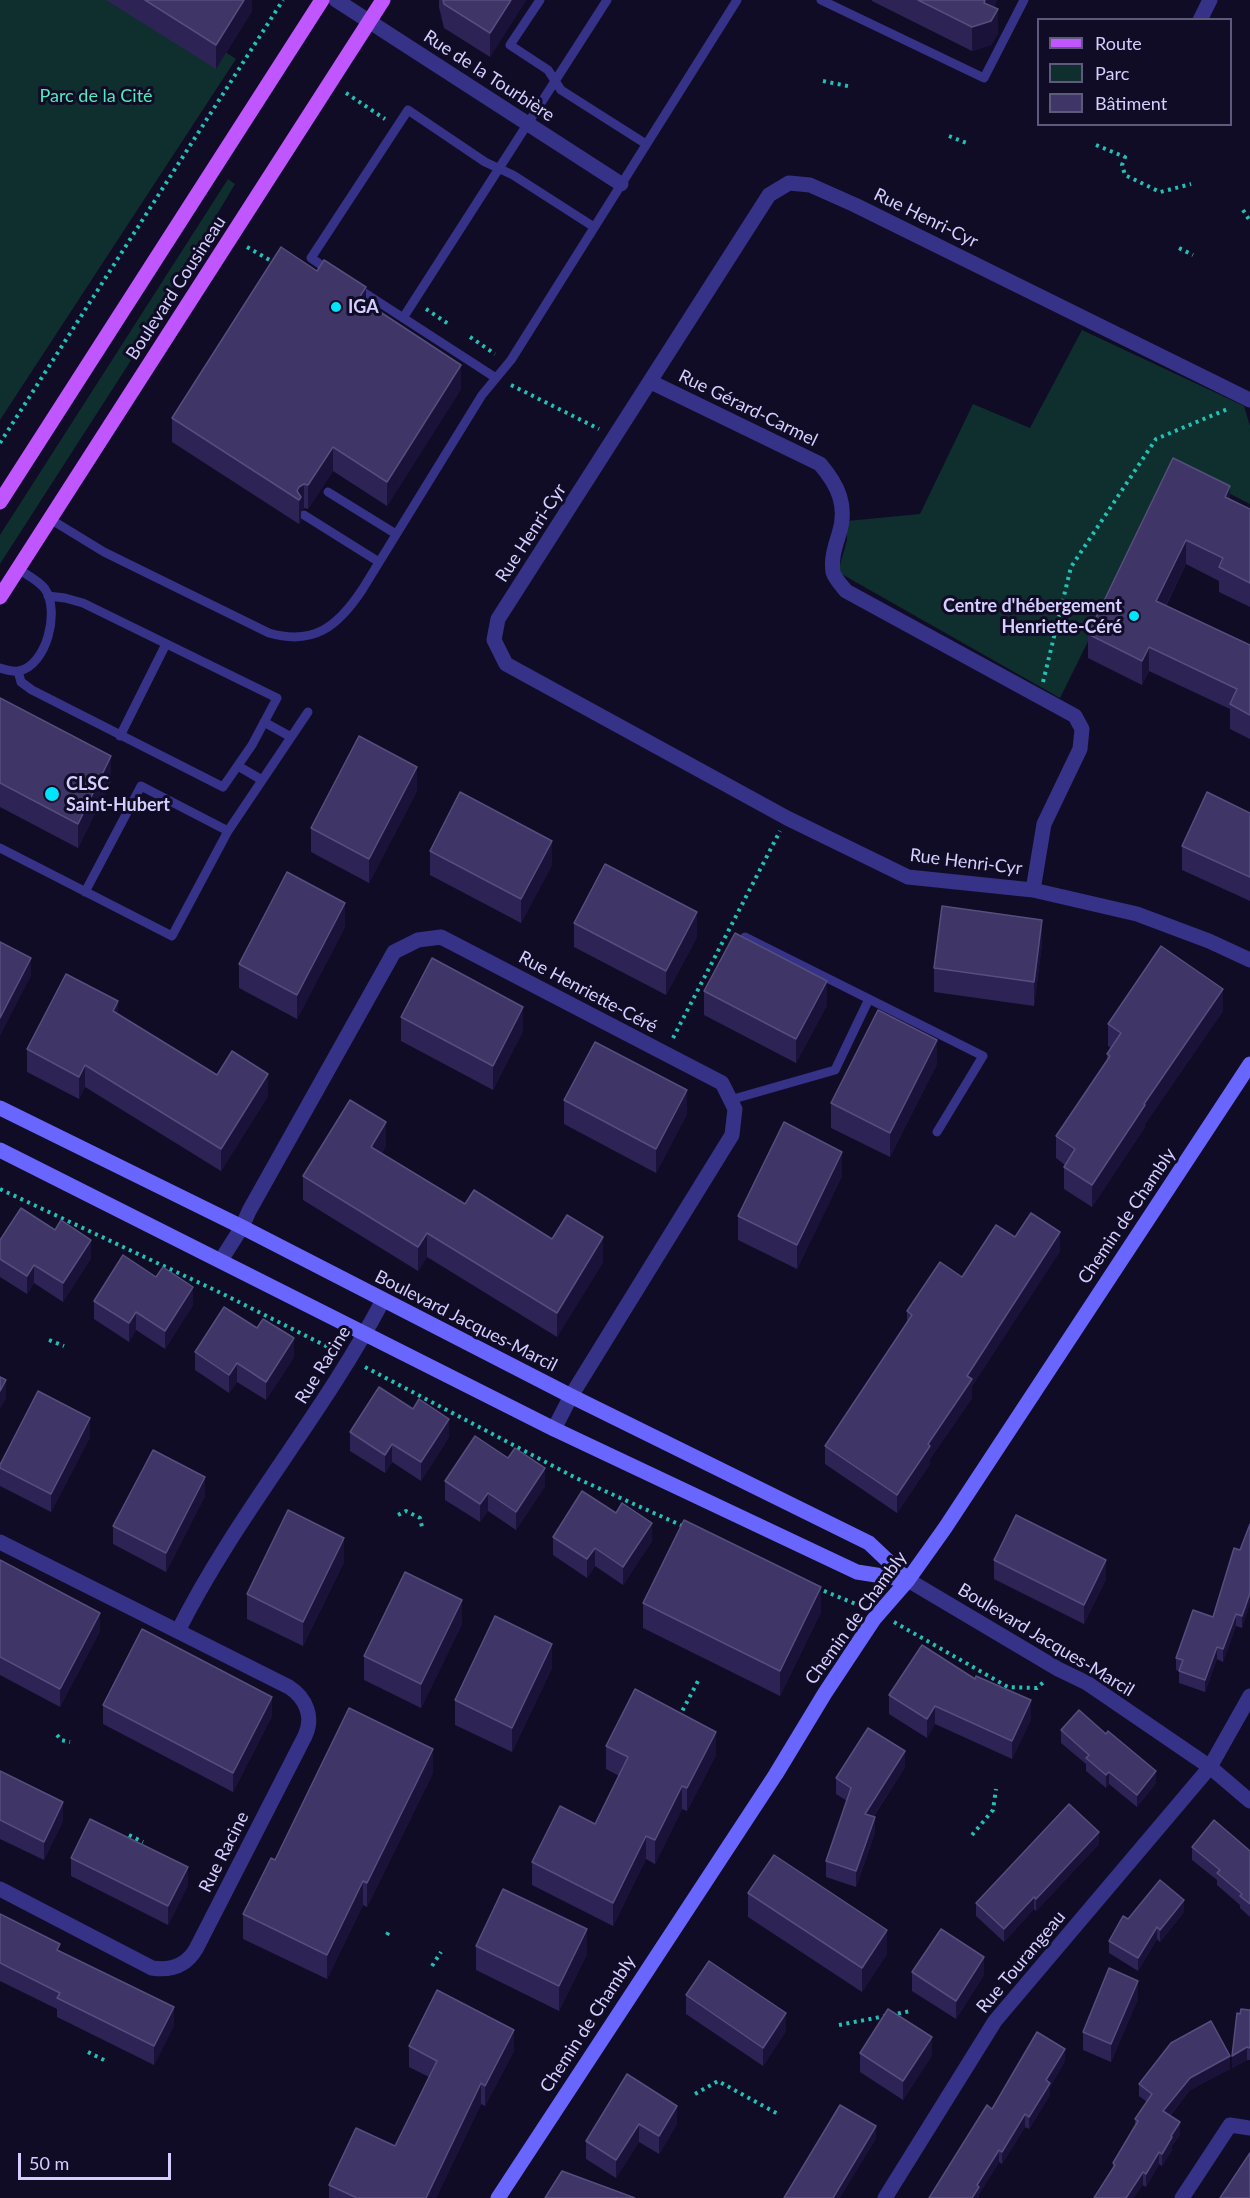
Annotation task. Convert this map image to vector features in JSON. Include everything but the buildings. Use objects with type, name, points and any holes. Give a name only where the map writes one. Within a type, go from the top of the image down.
[{"type":"main road","name":"Boulevard Cousineau","points":[[0,502],[322,0]]},
{"type":"main road","name":"Boulevard Cousineau","points":[[0,597],[383,0]]},
{"type":"street","name":"Rue de la Tourbière","points":[[336,0],[621,184]]},
{"type":"street","points":[[1201,18],[1210,0]]},
{"type":"street","name":"Rue Henri-Cyr","points":[[1249,400],[855,205],[810,185],[789,183],[769,195],[498,619],[494,640],[506,664],[787,818],[908,877],[1034,890],[1137,914],[1209,941],[1250,960]]},
{"type":"street","name":"Rue Gérard-Carmel","points":[[651,382],[820,464],[834,482],[841,501],[841,530],[832,558],[834,574],[846,591],[1075,716],[1082,729],[1080,749],[1044,824],[1034,890]]},
{"type":"street","name":"Rue Henriette-Céré","points":[[221,1260],[242,1227],[394,952],[418,940],[441,937],[722,1083],[730,1100]]},
{"type":"street","name":"Chemin de Chambly","points":[[498,2198],[776,1774],[825,1693],[880,1613],[908,1580],[945,1528],[1250,1064]]},
{"type":"street","points":[[554,1429],[570,1396],[732,1135],[735,1109],[730,1100]]},
{"type":"street","name":"Boulevard Jacques-Marcil","points":[[0,1108],[242,1227],[570,1396],[869,1544],[908,1580],[1058,1669],[1087,1683],[1210,1767],[1250,1801]]},
{"type":"street","name":"Boulevard Jacques-Marcil","points":[[0,1150],[554,1429],[856,1572],[908,1580]]},
{"type":"street","name":"Rue Racine","points":[[178,1631],[205,1580],[351,1360],[383,1300]]},
{"type":"street","name":"Rue Racine","points":[[0,1542],[295,1691],[306,1706],[309,1718],[305,1736],[192,1955],[177,1966],[165,1969],[152,1968],[0,1889]]},
{"type":"street","name":"Rue Tourangeau","points":[[885,2198],[996,2021],[1210,1767],[1250,1696]]},
{"type":"street","points":[[1182,2198],[1230,2125],[1250,2128]]},
{"type":"lane","points":[[540,0],[510,45],[548,70],[561,90],[646,144]]},
{"type":"lane","points":[[403,318],[608,0]]},
{"type":"lane","points":[[50,519],[114,557],[260,630],[286,637],[313,634],[336,622],[349,610],[482,395],[511,360],[737,0]]},
{"type":"lane","points":[[828,1],[984,78],[1024,0]]},
{"type":"lane","points":[[339,276],[311,258],[408,110],[485,162],[499,168],[594,227]]},
{"type":"lane","points":[[348,282],[496,378]]},
{"type":"lane","points":[[328,492],[396,534]]},
{"type":"lane","points":[[304,515],[379,562]]},
{"type":"lane","points":[[0,668],[18,671],[34,662],[47,640],[52,617],[48,596],[41,585],[18,569]]},
{"type":"lane","points":[[18,671],[21,682],[32,690],[223,788],[277,698],[82,603],[48,596]]},
{"type":"lane","points":[[120,735],[166,644]]},
{"type":"lane","points":[[0,848],[172,936],[228,831],[308,712]]},
{"type":"lane","points":[[264,722],[291,737]]},
{"type":"lane","points":[[238,766],[262,780]]},
{"type":"lane","points":[[85,892],[141,786],[228,831]]},
{"type":"lane","points":[[745,937],[983,1056],[936,1132]]},
{"type":"lane","points":[[730,1100],[835,1070],[869,999]]},
{"type":"path","points":[[0,443],[283,0]]},
{"type":"path","points":[[823,81],[852,87]]},
{"type":"path","points":[[346,93],[373,111]]},
{"type":"path","points":[[949,136],[969,144]]},
{"type":"path","points":[[1096,145],[1125,157],[1122,165],[1125,175],[1160,192],[1191,184]]},
{"type":"path","points":[[1242,210],[1250,221]]},
{"type":"path","points":[[247,247],[276,264]]},
{"type":"path","points":[[1179,248],[1193,255]]},
{"type":"path","points":[[424,308],[450,325]]},
{"type":"path","points":[[470,337],[495,354]]},
{"type":"path","points":[[511,385],[602,431]]},
{"type":"path","points":[[1039,696],[1071,567],[1156,439],[1249,400]]},
{"type":"path","points":[[665,1054],[787,818]]},
{"type":"path","points":[[0,1189],[221,1293],[576,1478],[695,1532]]},
{"type":"path","points":[[49,1340],[64,1346]]},
{"type":"path","points":[[398,1515],[406,1511],[420,1518],[422,1527]]},
{"type":"path","points":[[814,1587],[880,1613],[1008,1687],[1037,1688],[1058,1669]]},
{"type":"path","points":[[678,1721],[698,1680]]},
{"type":"path","points":[[57,1735],[61,1740],[70,1742]]},
{"type":"path","points":[[972,1835],[993,1810],[996,1790]]},
{"type":"path","points":[[129,1835],[142,1842]]},
{"type":"path","points":[[387,1935],[390,1929]]},
{"type":"path","points":[[432,1966],[441,1952]]},
{"type":"path","points":[[839,2025],[911,2011]]},
{"type":"path","points":[[88,2052],[108,2062]]},
{"type":"path","points":[[695,2094],[718,2081],[778,2114]]},
{"type":"green space","name":"Parc de la Cité","points":[[0,0],[145,0],[236,59],[0,420]]},
{"type":"green space","points":[[228,179],[235,184],[128,365],[0,564],[0,535]]},
{"type":"green space","points":[[1082,330],[1244,406],[1250,426],[1250,504],[1175,466],[1060,698],[838,572],[847,540],[847,521],[920,514],[973,404],[1030,428]]},
{"type":"place","name":"IGA","points":[[336,307]]},
{"type":"place","name":"Centre d'hébergement Henriette-Céré","points":[[1134,616]]},
{"type":"place","name":"CLSC Saint-Hubert","points":[[52,794]]}]
